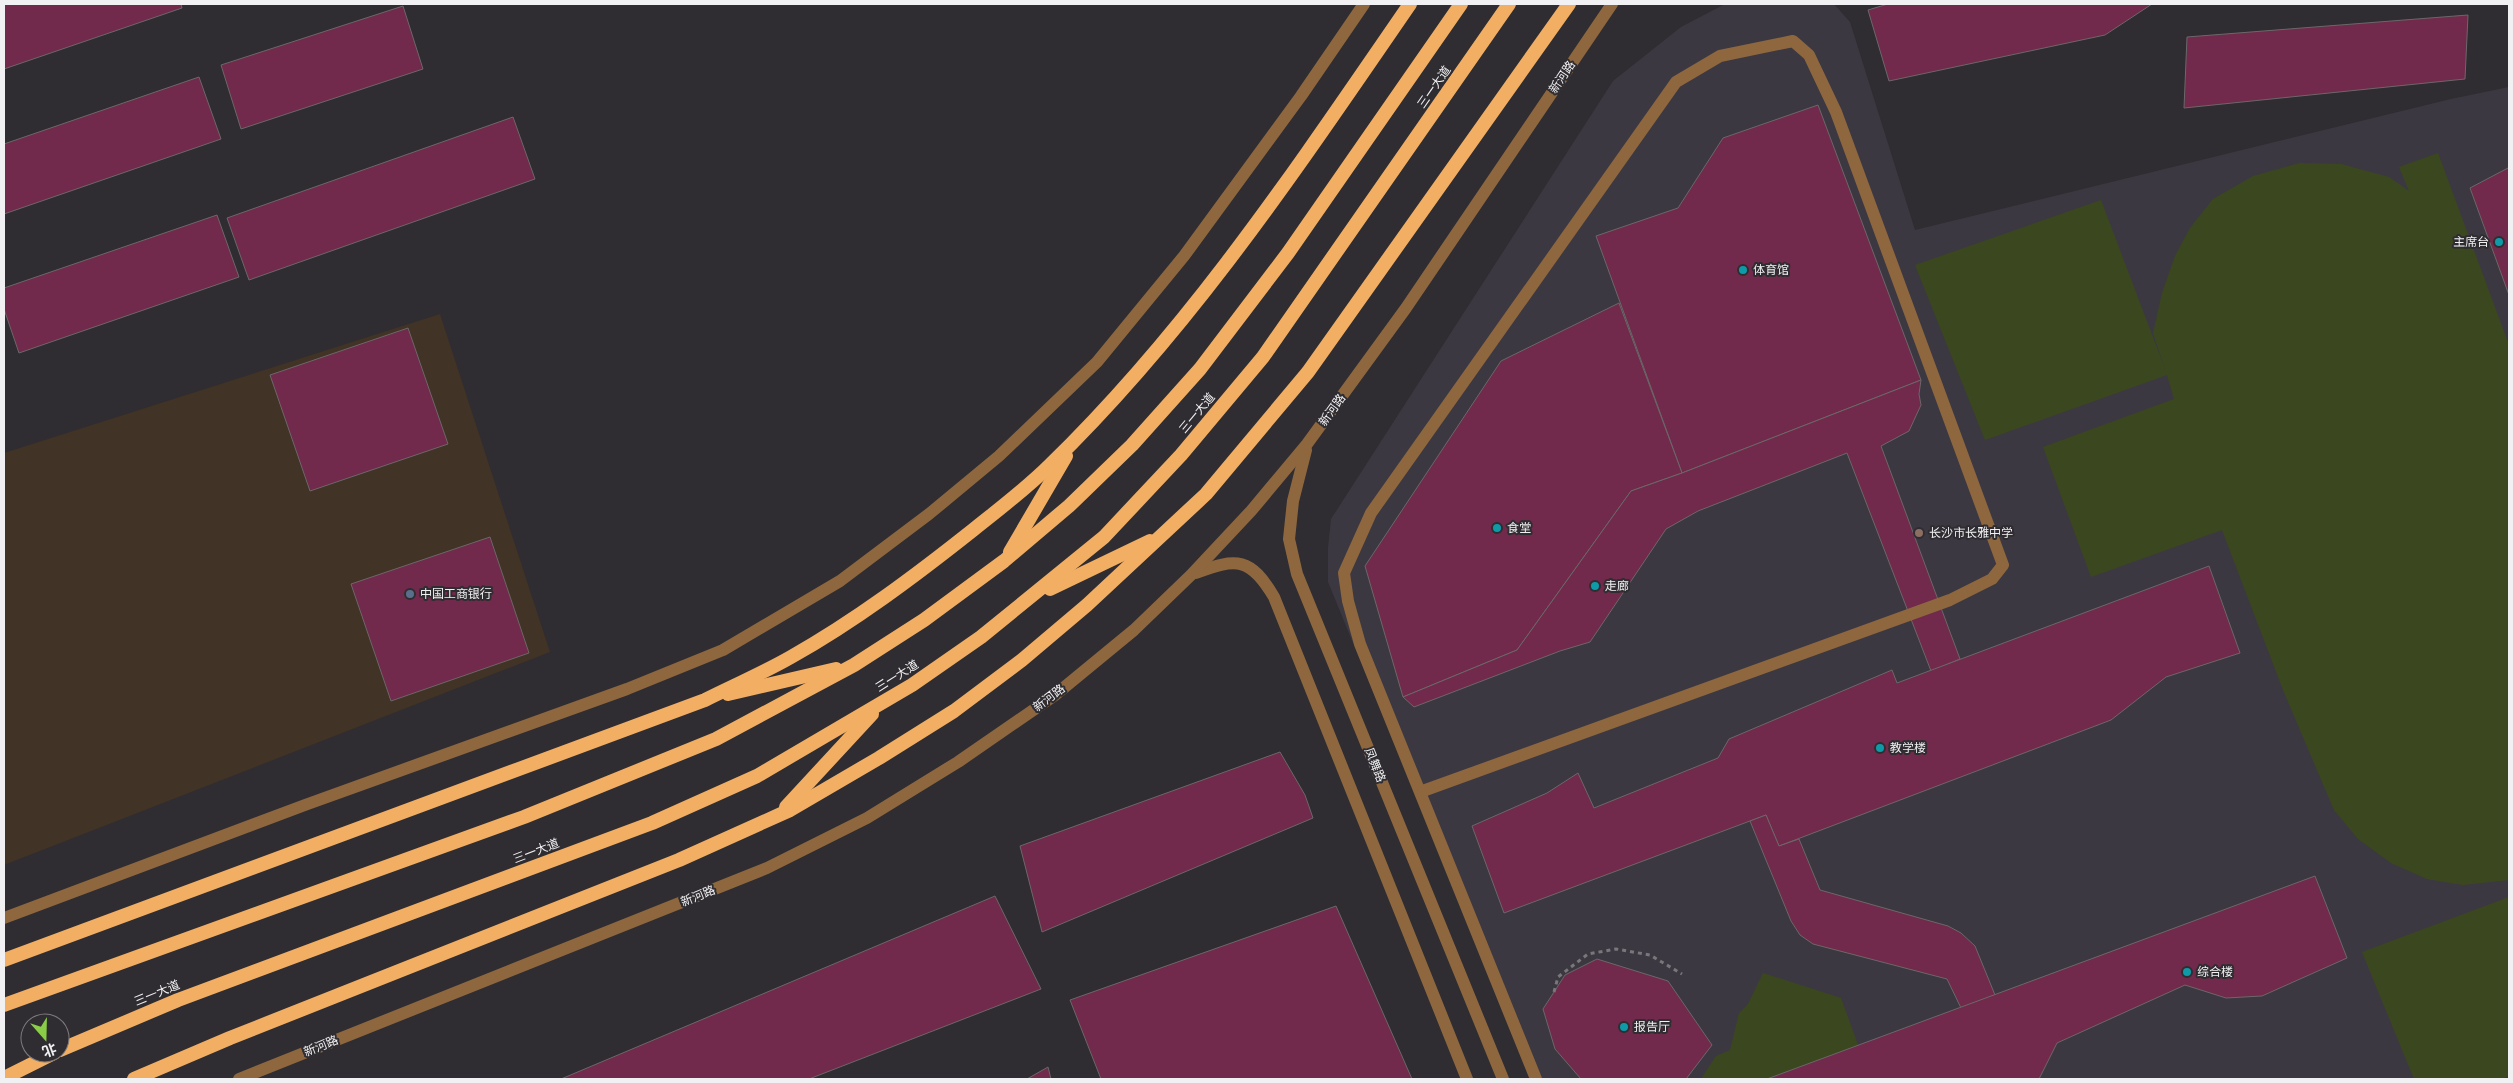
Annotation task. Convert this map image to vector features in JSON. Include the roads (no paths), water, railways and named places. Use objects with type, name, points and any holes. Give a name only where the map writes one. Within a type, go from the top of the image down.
[{"type":"highway","points":[[4,960],[705,700],[790,658],[894,590],[1001,507],[1049,466],[1154,356],[1209,288],[1275,199],[1410,4]]},
{"type":"highway","name":"三一大道","points":[[4,1005],[524,817],[716,739],[854,665],[924,620],[1004,562],[1069,506],[1132,446],[1200,369],[1288,253],[1461,4]]},
{"type":"highway","name":"三一大道","points":[[70,1046],[178,1000],[652,822],[757,776],[884,702],[982,637],[1104,537],[1181,455],[1263,357],[1509,4]]},
{"type":"highway","points":[[134,1079],[230,1038],[679,860],[779,814],[879,758],[954,711],[1022,660],[1087,605],[1206,494],[1308,372],[1569,4]]},
{"type":"highway","points":[[1004,562],[1078,436]]},
{"type":"highway","points":[[1027,600],[1162,535]]},
{"type":"highway","points":[[705,700],[854,665]]},
{"type":"highway","points":[[779,814],[884,702]]},
{"type":"highway","points":[[4,1078],[34,1063]]},
{"type":"street","points":[[4,918],[305,805],[627,689],[723,650],[840,581],[929,514],[999,456],[1097,362],[1184,256],[1301,96],[1364,4]]},
{"type":"street","name":"新河路","points":[[239,1079],[766,868],[867,818],[958,762],[1055,695],[1134,630],[1191,575],[1251,511],[1308,444],[1406,308],[1612,4]]},
{"type":"street","points":[[1420,792],[1950,600],[1992,579],[2002,565],[1996,544],[1836,112],[1809,55],[1793,41],[1720,56],[1676,82],[1371,513],[1344,573],[1348,601],[1360,644],[1536,1079]]},
{"type":"street","name":"凤舞路","points":[[1308,444],[1293,502],[1289,539],[1297,574],[1503,1079]]},
{"type":"street","points":[[1191,575],[1217,565],[1239,563],[1260,574],[1274,597],[1467,1079]]},
{"type":"place","name":"主席台","points":[[2499,242]]},
{"type":"place","name":"体育馆","points":[[1743,270]]},
{"type":"place","name":"食堂","points":[[1497,528]]},
{"type":"place","name":"长沙市长雅中学","points":[[1919,533]]},
{"type":"place","name":"走廊","points":[[1595,586]]},
{"type":"place","name":"中国工商银行","points":[[410,594]]},
{"type":"place","name":"教学楼","points":[[1880,748]]},
{"type":"place","name":"综合楼","points":[[2187,972]]},
{"type":"place","name":"报告厅","points":[[1624,1027]]}]
